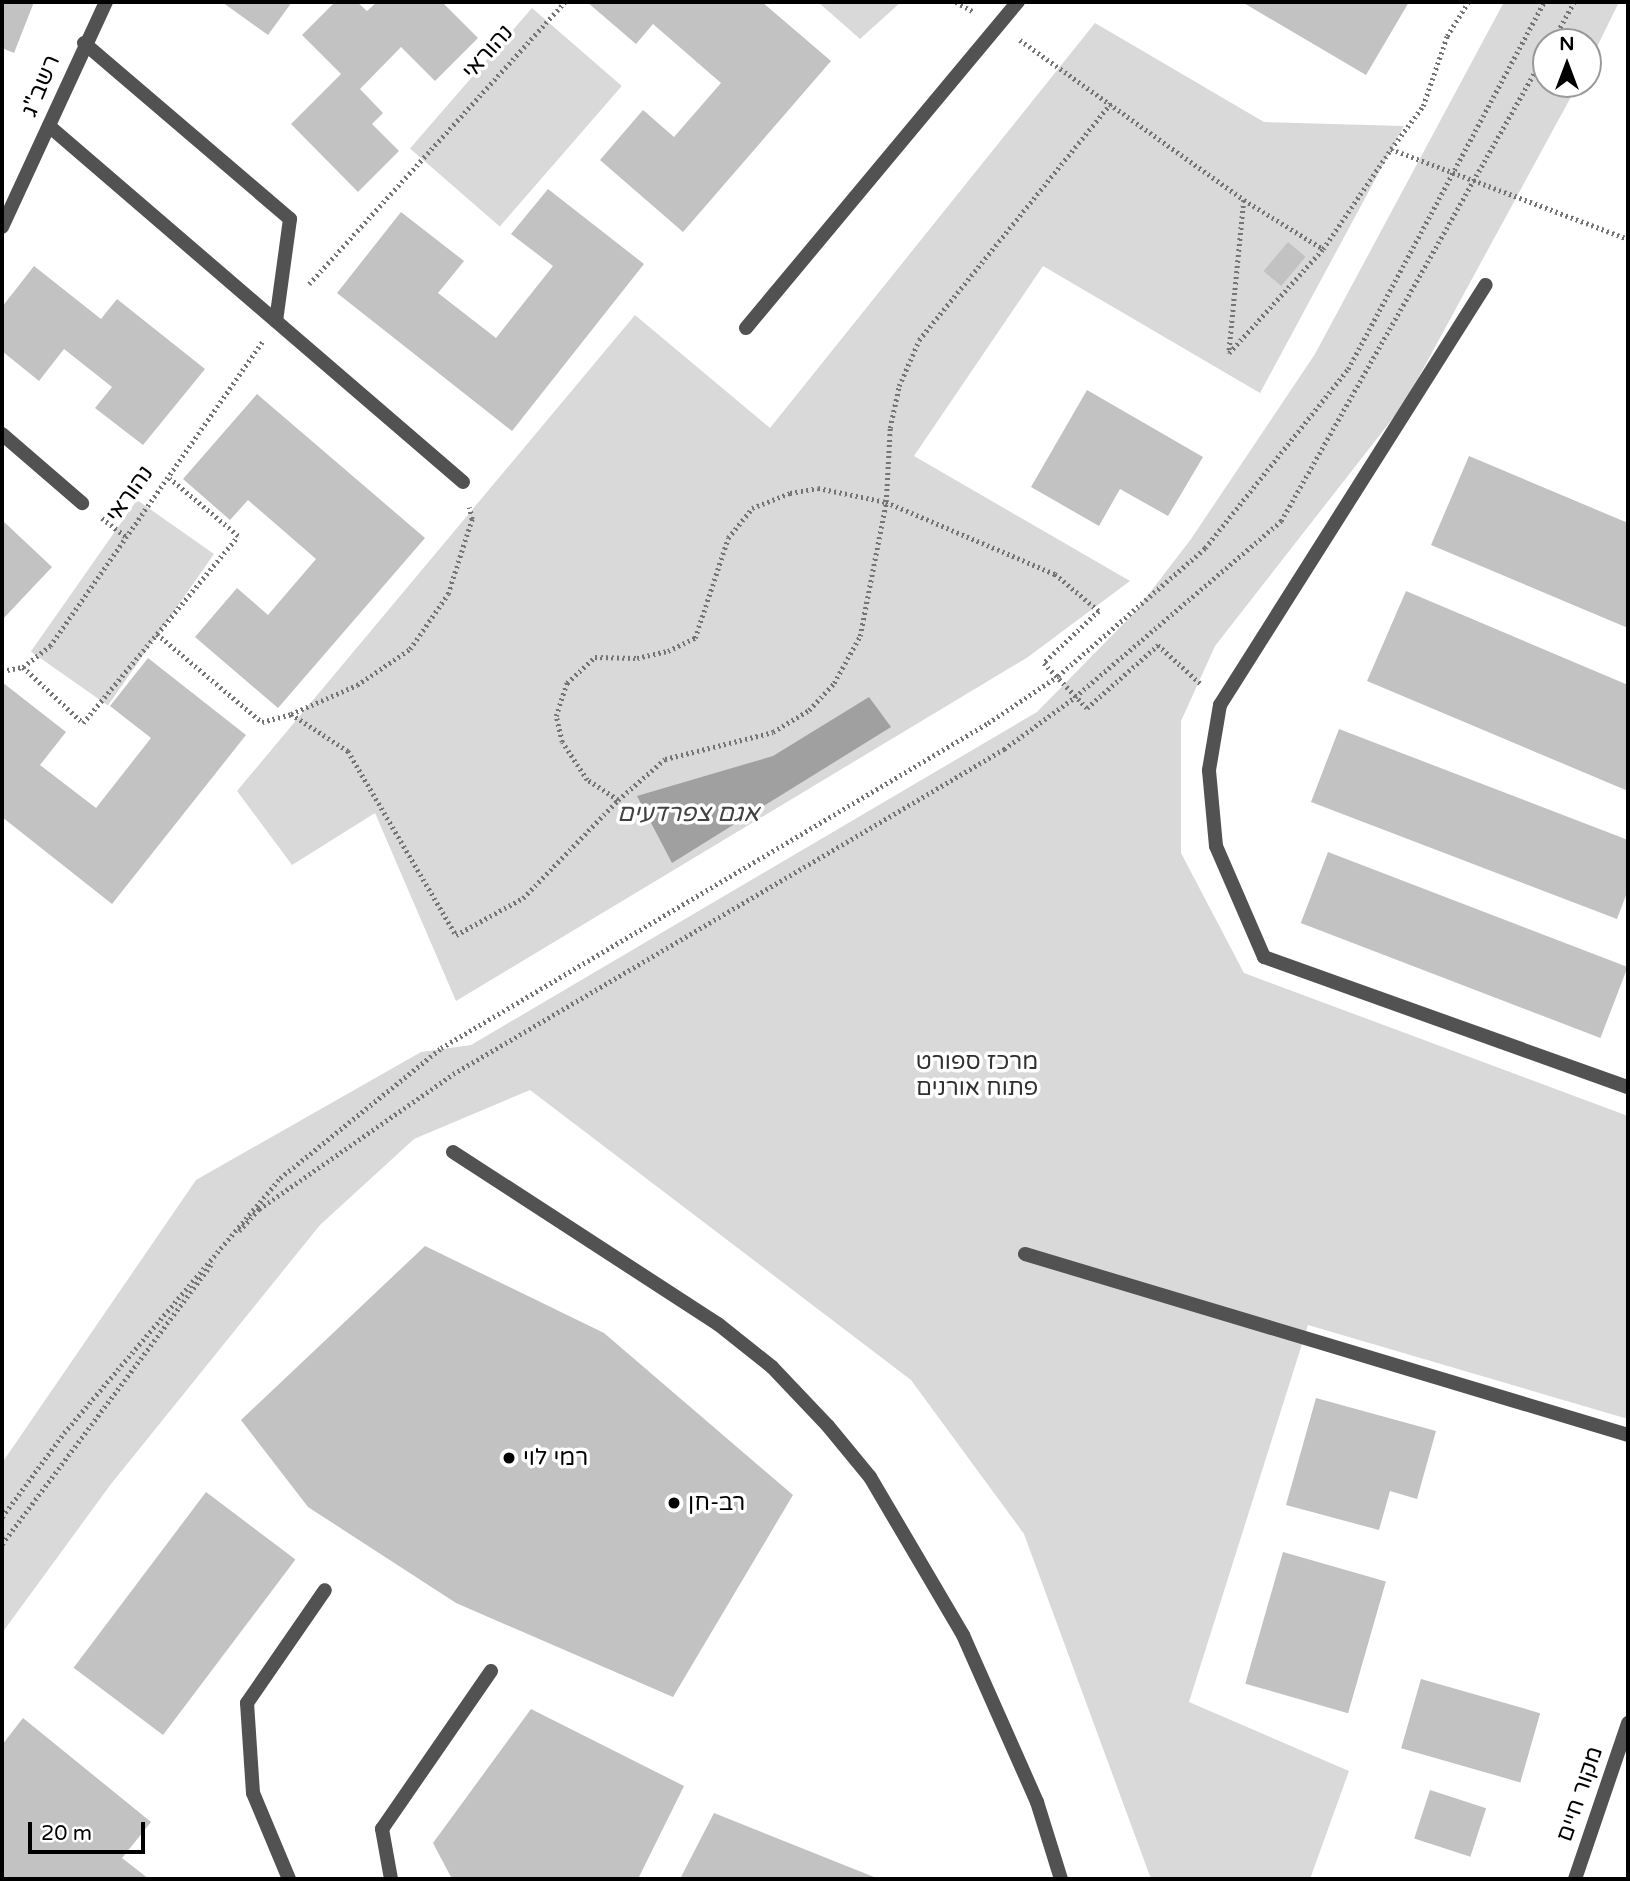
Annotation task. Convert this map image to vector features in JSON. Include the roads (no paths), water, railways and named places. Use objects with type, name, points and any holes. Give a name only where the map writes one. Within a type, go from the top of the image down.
[{"type":"street","name":"רשב\"ג","points":[[2,227],[84,43],[106,2]]},
{"type":"street","points":[[746,328],[1018,2]]},
{"type":"street","points":[[84,43],[290,219],[276,321]]},
{"type":"street","points":[[49,126],[463,482]]},
{"type":"street","points":[[1486,285],[1220,705],[1209,770],[1216,846],[1264,957],[1628,1087]]},
{"type":"street","name":"נהוראי","points":[[2,435],[82,503]]},
{"type":"street","points":[[453,1152],[718,1324],[772,1367],[828,1426],[870,1477],[963,1635],[1037,1802],[1061,1879]]},
{"type":"street","points":[[1025,1254],[1628,1435]]},
{"type":"street","points":[[289,1879],[253,1793],[247,1703],[325,1590]]},
{"type":"street","points":[[391,1879],[382,1829],[491,1671]]},
{"type":"street","name":"מקור חיים","points":[[1575,1879],[1628,1723]]},
{"type":"water","name":"אגם צפרדעים","points":[[869,697],[891,727],[672,863],[637,796],[773,756]]},
{"type":"place","name":"רמי לוי","points":[[509,1458]]},
{"type":"place","name":"רב-חן","points":[[674,1503]]},
{"type":"park label","name":"מרכז ספורט פתוח אורנים","points":[[977,1075]]}]
